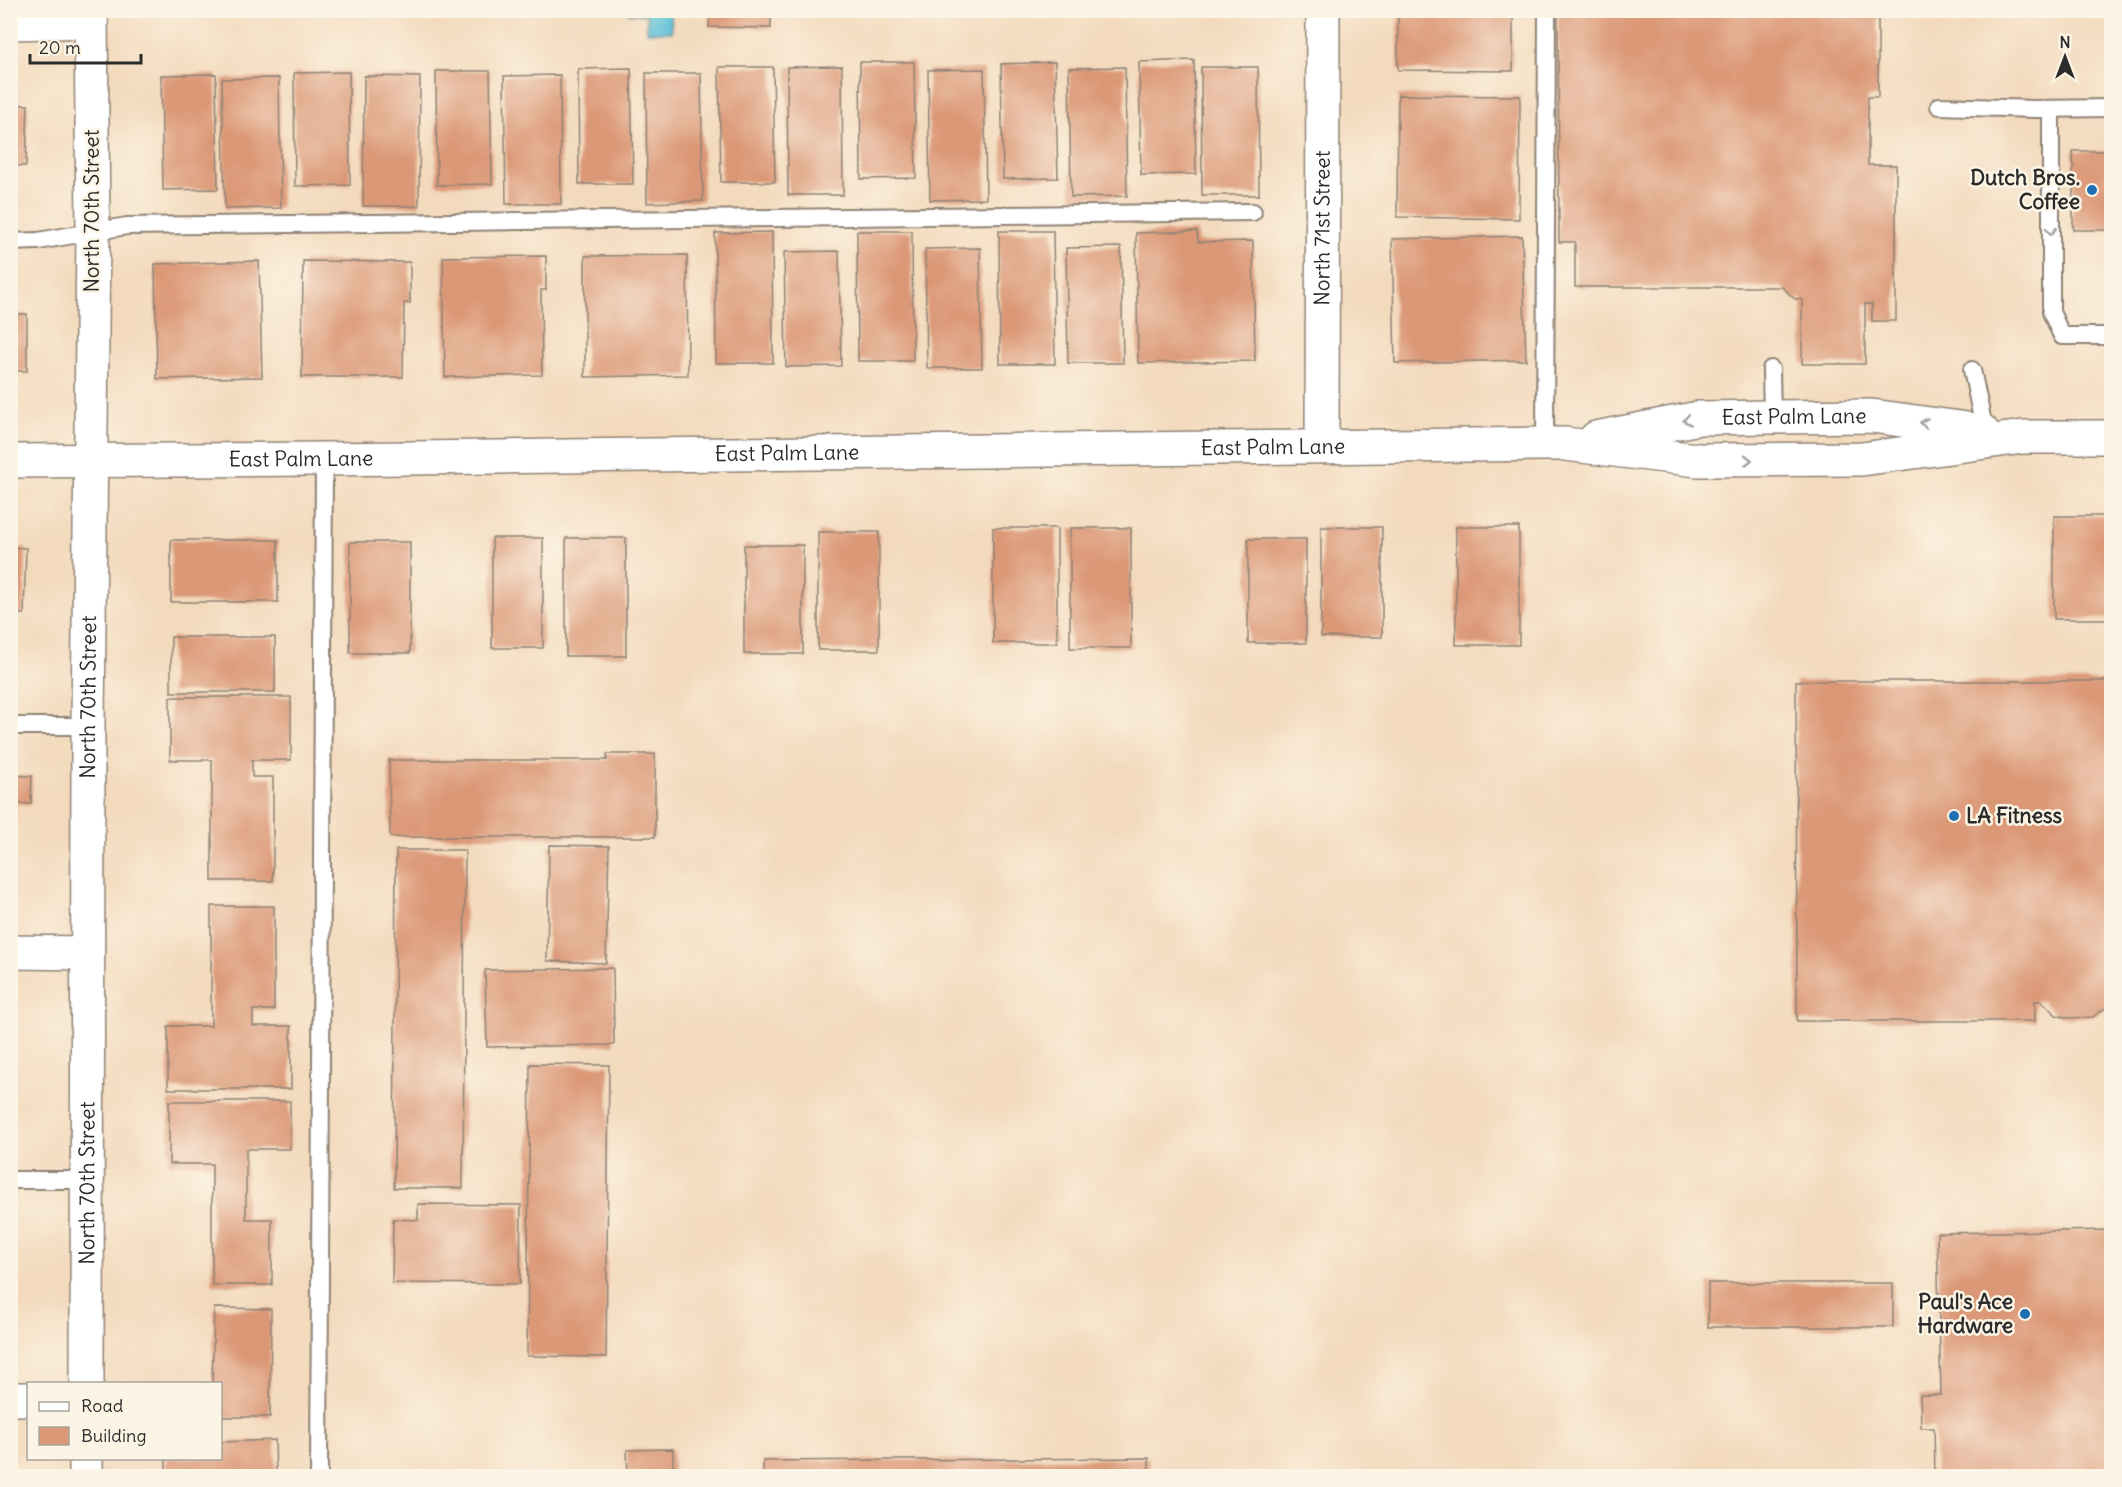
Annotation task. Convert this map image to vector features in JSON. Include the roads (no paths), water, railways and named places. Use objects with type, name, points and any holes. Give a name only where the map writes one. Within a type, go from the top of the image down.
[{"type":"street","name":"North 71st Street","points":[[1322,446],[1323,10]]},
{"type":"street","points":[[10,23],[91,16]]},
{"type":"street","name":"North 70th Street","points":[[87,1382],[88,726],[93,232],[91,16]]},
{"type":"street","name":"East Palm Lane","points":[[1555,444],[1699,418],[1872,416],[1986,437]]},
{"type":"street","name":"East Palm Lane","points":[[10,460],[324,459],[1555,444],[1697,460],[1863,459],[1986,437],[2112,437]]},
{"type":"street","points":[[10,952],[87,953]]},
{"type":"street","points":[[10,1399],[27,1399]]},
{"type":"street","points":[[86,1460],[86,1476]]},
{"type":"lane","points":[[1548,10],[1555,444]]},
{"type":"lane","points":[[1939,106],[2051,110],[2112,108]]},
{"type":"lane","points":[[2051,110],[2051,312],[2062,336],[2112,336]]},
{"type":"lane","points":[[10,242],[38,241],[127,226],[1253,212]]},
{"type":"lane","points":[[1771,369],[1772,417]]},
{"type":"lane","points":[[1972,370],[1986,437]]},
{"type":"lane","points":[[319,1476],[324,459]]},
{"type":"lane","points":[[10,726],[88,726]]},
{"type":"lane","points":[[10,1179],[87,1180]]},
{"type":"water","points":[[678,10],[678,12],[671,12],[672,32],[647,32],[647,15],[628,13],[628,11]]},
{"type":"place","name":"Dutch Bros. Coffee","points":[[2092,190]]},
{"type":"place","name":"LA Fitness","points":[[1954,816]]},
{"type":"place","name":"Paul's Ace Hardware","points":[[2025,1314]]}]
